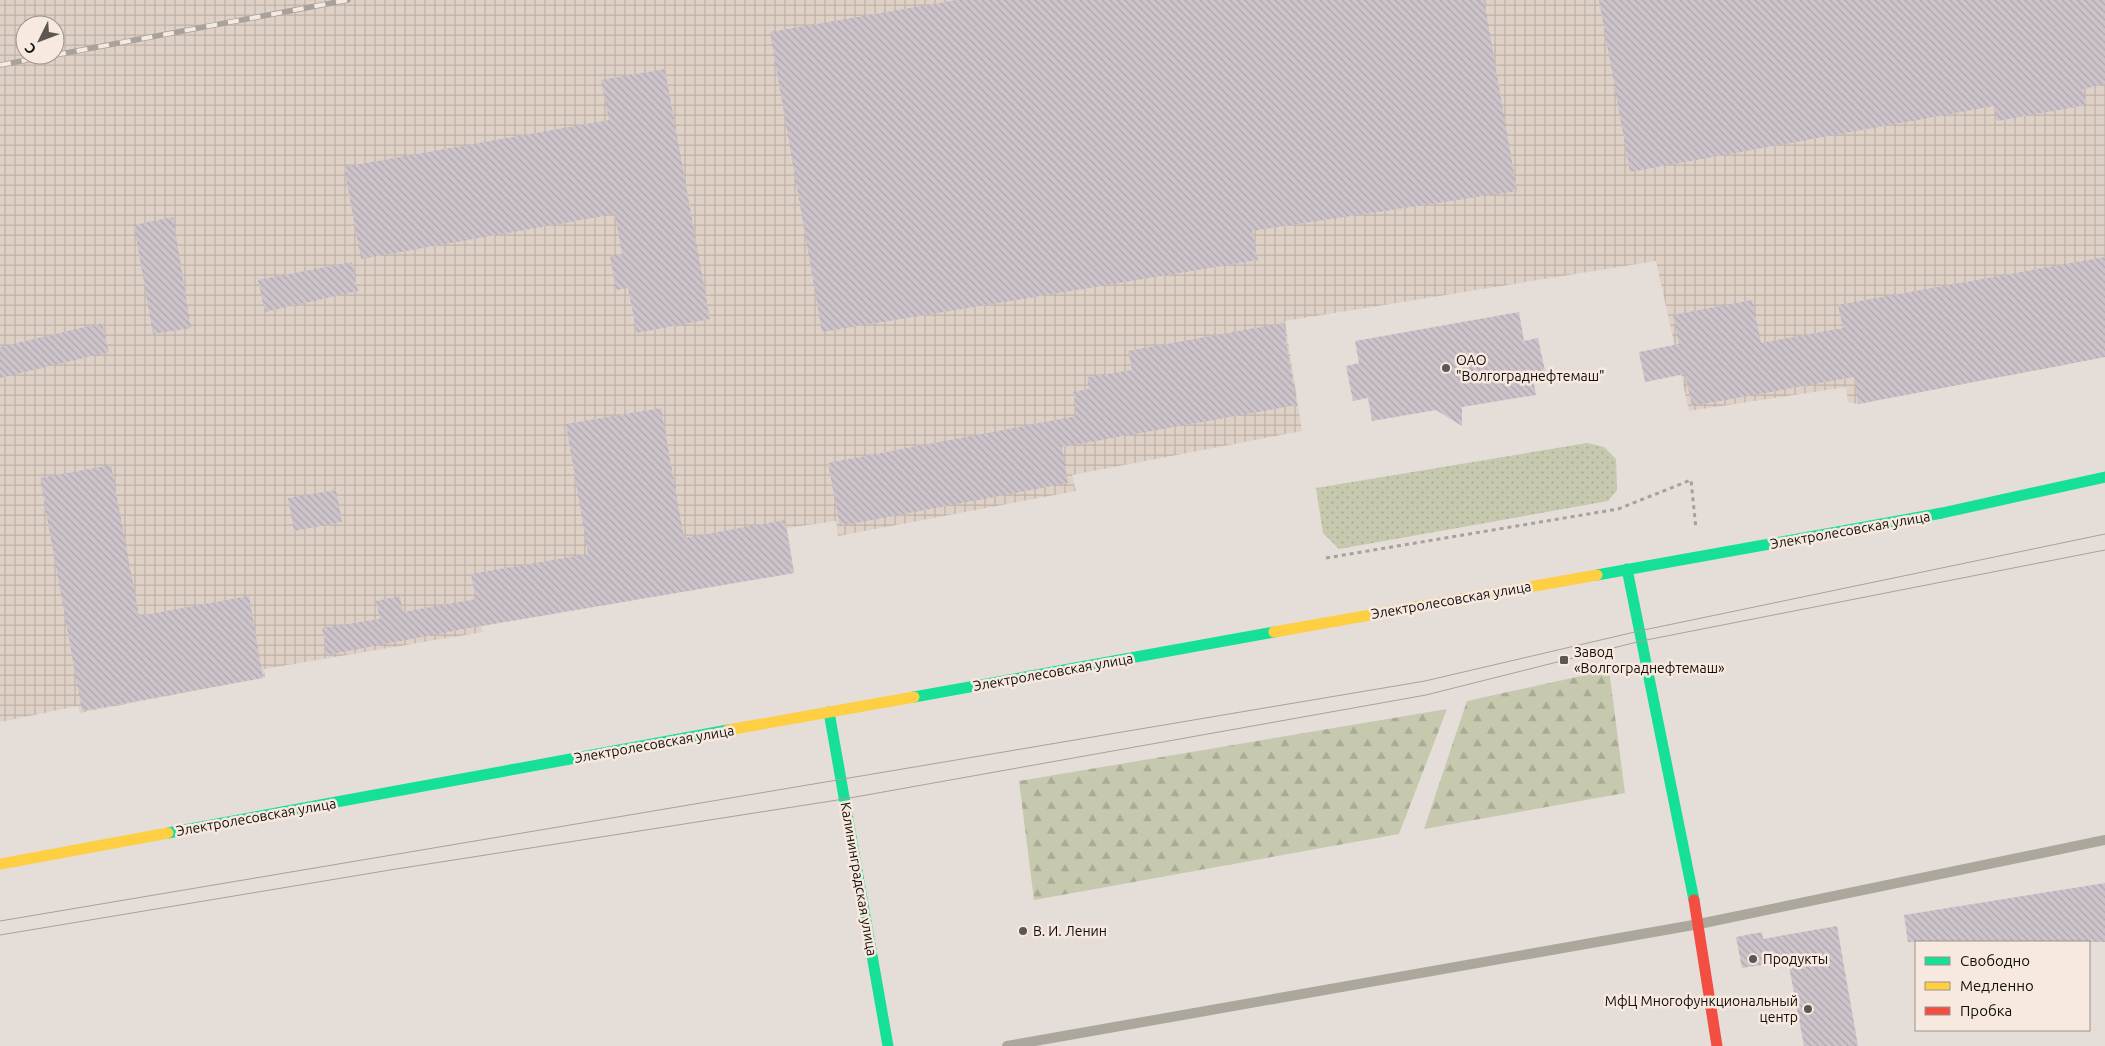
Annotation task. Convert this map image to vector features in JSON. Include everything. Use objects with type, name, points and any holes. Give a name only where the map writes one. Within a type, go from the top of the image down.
[{"type":"main road","name":"Электролесовская улица","points":[[0,864],[829,712],[1942,514],[2105,477]]},
{"type":"main road","points":[[1627,569],[1699,924],[1717,1046]]},
{"type":"main road","name":"Калининградская улица","points":[[829,712],[888,1046]]},
{"type":"lane","points":[[1007,1046],[1699,924],[2105,840]]},
{"type":"path","points":[[1326,558],[1618,509],[1692,480],[1698,557]]},
{"type":"shaded area","points":[[0,0],[2105,0],[2105,357],[1858,404],[1848,402],[1846,387],[1689,411],[1656,261],[1285,321],[1302,431],[1072,475],[1076,491],[838,536],[836,521],[787,528],[794,573],[481,626],[483,632],[264,669],[265,677],[80,713],[78,706],[0,722]]},
{"type":"green space","points":[[1587,443],[1604,447],[1616,459],[1617,490],[1608,501],[1339,549],[1323,533],[1316,488]]},
{"type":"green space","points":[[1609,670],[1625,793],[1424,829],[1467,701]]},
{"type":"green space","points":[[1447,709],[1399,834],[1034,900],[1019,781]]},
{"type":"building","points":[[957,0],[1484,0],[1517,191],[1252,231],[1258,260],[822,332],[770,32]]},
{"type":"building","points":[[1599,0],[2105,0],[2105,84],[2083,89],[2087,105],[1997,121],[1994,106],[1630,172]]},
{"type":"building","points":[[665,69],[710,319],[637,333],[628,288],[616,290],[610,256],[622,254],[615,214],[361,259],[344,167],[609,120],[601,80]]},
{"type":"building","points":[[173,217],[191,328],[153,334],[134,225]]},
{"type":"building","points":[[2105,257],[2105,357],[1858,404],[1854,377],[1692,406],[1685,374],[1645,382],[1639,352],[1679,344],[1673,315],[1752,300],[1761,343],[1843,328],[1838,305]]},
{"type":"building","points":[[352,262],[358,291],[265,312],[258,280]]},
{"type":"building","name":"ОАО \"Волгограднефтемаш\"","points":[[1519,312],[1524,341],[1538,338],[1545,371],[1532,373],[1536,395],[1462,407],[1462,426],[1436,410],[1372,421],[1368,398],[1353,401],[1346,366],[1359,363],[1355,341]]},
{"type":"building","points":[[102,323],[109,352],[0,378],[0,347]]},
{"type":"building","points":[[1283,323],[1297,405],[1062,447],[1068,483],[840,526],[828,463],[1077,416],[1073,392],[1089,389],[1087,377],[1132,370],[1128,351]]},
{"type":"building","points":[[661,408],[684,538],[785,520],[794,573],[469,628],[327,655],[322,628],[380,619],[376,601],[400,596],[403,612],[476,599],[471,574],[588,554],[566,424]]},
{"type":"building","points":[[111,465],[139,616],[249,596],[263,678],[82,711],[40,478]]},
{"type":"building","points":[[336,490],[342,522],[294,531],[288,498]]},
{"type":"building","points":[[2105,883],[2105,942],[1908,942],[1904,915]]},
{"type":"building","points":[[1837,926],[1858,1046],[1804,1046],[1788,961],[1742,968],[1736,937],[1762,932],[1763,939]]},
{"type":"tram line","points":[[0,921],[1425,681],[1639,631],[2105,534]]},
{"type":"tram line","points":[[0,935],[396,869],[844,799],[1426,695],[1641,641],[2105,550]]},
{"type":"railway","points":[[65,53],[348,0]]},
{"type":"railway","points":[[0,65],[15,62]]},
{"type":"traffic: fast","points":[[1597,575],[1942,513],[2105,477]]},
{"type":"traffic: fast","points":[[1627,569],[1694,900]]},
{"type":"traffic: fast","points":[[914,697],[1274,632]]},
{"type":"traffic: fast","points":[[829,712],[888,1046]]},
{"type":"traffic: fast","points":[[168,833],[728,730]]},
{"type":"traffic: slow","points":[[1274,632],[1597,575]]},
{"type":"traffic: slow","points":[[728,730],[914,697]]},
{"type":"traffic: slow","points":[[0,864],[168,833]]},
{"type":"traffic: jam","points":[[1694,900],[1717,1046]]},
{"type":"place","name":"ОАО \"Волгограднефтемаш\"","points":[[1446,368]]},
{"type":"place","name":"Завод «Волгограднефтемаш»","points":[[1564,660]]},
{"type":"place","name":"В. И. Ленин","points":[[1023,931]]},
{"type":"place","name":"Продукты","points":[[1753,959]]},
{"type":"place","name":"МфЦ Многофункциональный центр","points":[[1808,1009]]}]
